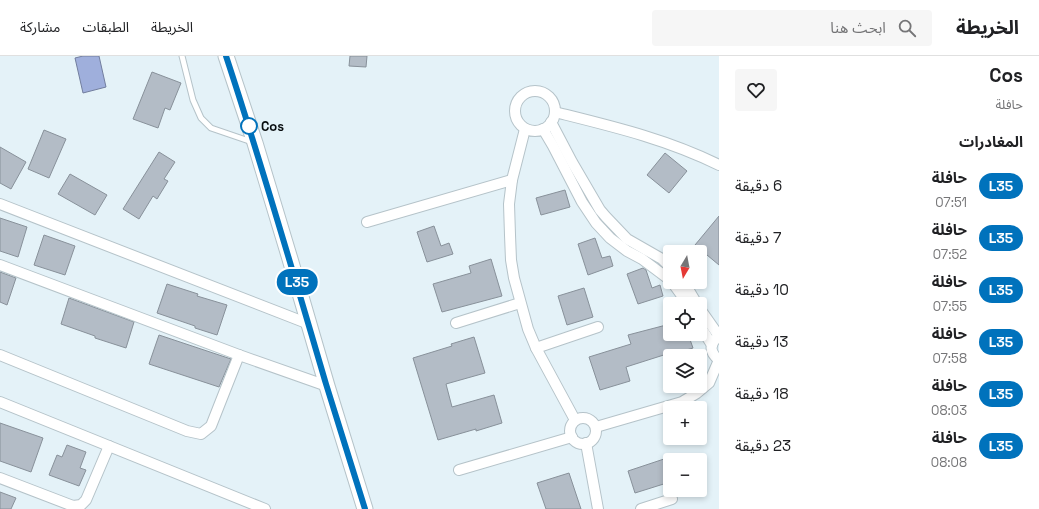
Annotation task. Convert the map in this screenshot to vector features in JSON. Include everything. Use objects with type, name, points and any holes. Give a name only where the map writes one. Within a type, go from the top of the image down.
[{"type":"main road","points":[[226,56],[255,143],[365,509]]},
{"type":"street","points":[[529,92],[542,92],[552,100],[554,106],[554,118],[551,122],[539,131],[525,129],[516,119],[516,105],[519,99],[529,92]]},
{"type":"street","points":[[555,112],[666,142],[719,165]]},
{"type":"street","points":[[551,122],[572,162],[603,213],[628,239],[663,260]]},
{"type":"street","points":[[525,129],[512,180],[509,204],[511,254],[514,278],[528,329],[536,348],[575,420]]},
{"type":"street","points":[[543,129],[582,202],[596,223],[610,238],[663,275]]},
{"type":"street","points":[[367,222],[512,180]]},
{"type":"street","points":[[0,204],[309,324]]},
{"type":"street","points":[[0,265],[239,355],[327,386]]},
{"type":"street","points":[[456,323],[520,303]]},
{"type":"street","points":[[596,427],[682,402],[698,393],[708,383],[719,360],[712,352],[712,345],[719,336],[707,318]]},
{"type":"street","points":[[536,348],[598,327]]},
{"type":"street","points":[[707,337],[712,345]]},
{"type":"street","points":[[0,355],[187,431],[201,434],[210,426],[239,355]]},
{"type":"street","points":[[0,402],[265,509]]},
{"type":"street","points":[[579,418],[590,419],[594,422],[596,427],[596,435],[593,439],[582,444],[577,442],[570,433],[571,426],[575,420],[579,418]]},
{"type":"street","points":[[459,470],[572,437]]},
{"type":"street","points":[[586,443],[598,509]]},
{"type":"street","points":[[0,478],[73,506],[81,504],[86,500],[109,446]]},
{"type":"street","points":[[641,509],[672,499]]},
{"type":"lane","points":[[182,56],[193,100],[201,118],[211,128],[255,143]]},
{"type":"water","points":[[83,56],[99,56],[106,87],[83,93],[75,58]]},
{"type":"building","points":[[350,56],[367,56],[366,67],[349,66]]},
{"type":"building","points":[[152,72],[181,83],[170,110],[165,108],[158,128],[133,119]]},
{"type":"building","points":[[44,130],[66,139],[49,178],[28,169]]},
{"type":"building","points":[[0,147],[26,162],[11,189],[0,183]]},
{"type":"building","points":[[159,152],[175,162],[164,179],[168,181],[157,199],[153,196],[139,219],[123,209]]},
{"type":"building","points":[[665,153],[687,171],[669,193],[647,175]]},
{"type":"building","points":[[70,174],[107,195],[95,215],[58,194]]},
{"type":"building","points":[[565,190],[570,207],[541,215],[536,198]]},
{"type":"building","points":[[719,216],[719,265],[707,255],[707,245],[695,245]]},
{"type":"building","points":[[0,218],[27,227],[18,257],[0,251]]},
{"type":"building","points":[[434,226],[441,246],[449,243],[453,254],[427,262],[417,232]]},
{"type":"building","points":[[44,235],[75,246],[65,275],[34,265]]},
{"type":"building","points":[[595,238],[602,258],[610,256],[613,266],[588,275],[578,244]]},
{"type":"building","points":[[491,259],[502,296],[442,312],[433,284],[471,273],[469,266]]},
{"type":"building","points":[[643,268],[646,270],[652,288],[660,285],[663,296],[638,304],[627,274]]},
{"type":"building","points":[[0,272],[16,278],[7,305],[0,302]]},
{"type":"building","points":[[167,284],[198,294],[197,296],[227,305],[217,335],[157,313]]},
{"type":"building","points":[[584,288],[593,317],[567,325],[558,296]]},
{"type":"building","points":[[69,298],[134,322],[126,348],[95,338],[95,336],[61,324]]},
{"type":"building","points":[[663,326],[663,341],[690,341],[693,348],[663,349],[663,355],[626,367],[630,381],[600,390],[589,357],[631,344],[628,335]]},
{"type":"building","points":[[159,335],[231,359],[219,387],[149,364]]},
{"type":"building","points":[[474,337],[485,373],[446,384],[452,407],[494,395],[502,423],[438,440],[413,358],[452,346],[451,344]]},
{"type":"building","points":[[0,423],[43,438],[31,472],[0,461]]},
{"type":"building","points":[[67,445],[86,452],[80,468],[86,470],[79,486],[49,475],[57,455],[62,457]]},
{"type":"building","points":[[663,459],[663,484],[635,493],[628,471]]},
{"type":"building","points":[[569,473],[581,509],[546,509],[537,483]]},
{"type":"building","points":[[0,492],[16,498],[11,509],[0,509]]},
{"type":"bus line","name":"L35","points":[[226,56],[255,143],[365,509]]},
{"type":"place","name":"Cos","points":[[249,126]]}]
